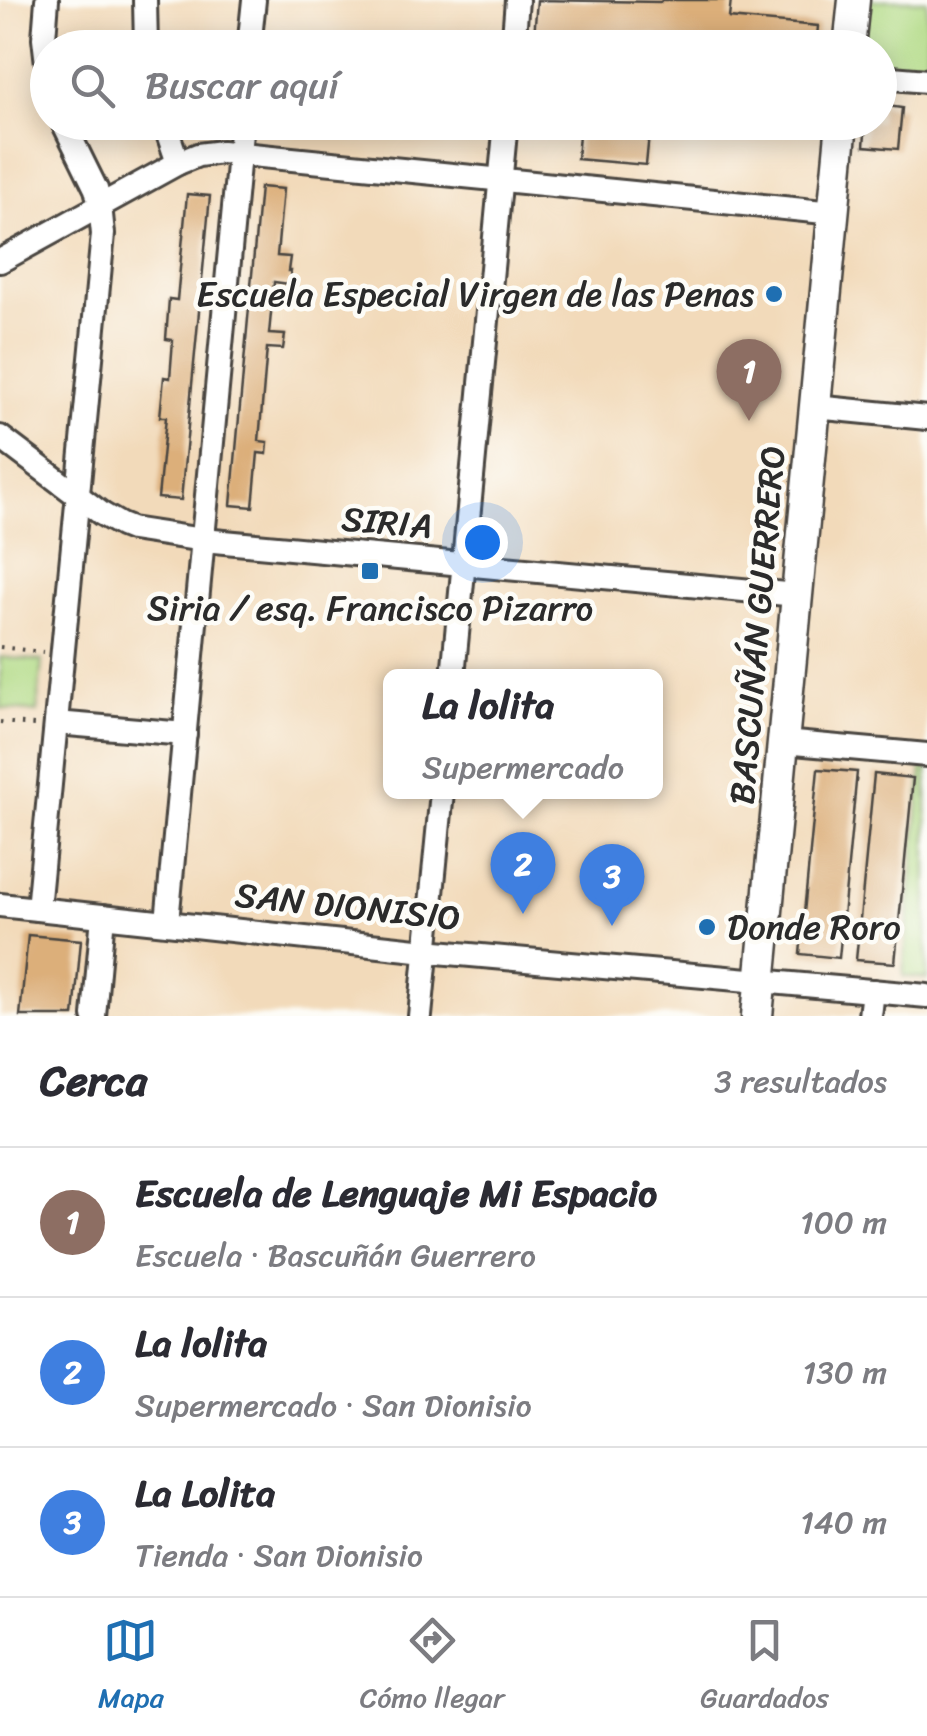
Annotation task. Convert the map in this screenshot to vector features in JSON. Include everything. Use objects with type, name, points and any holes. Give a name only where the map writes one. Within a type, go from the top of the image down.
[{"type":"main road","points":[[851,30],[854,0]]},
{"type":"main road","name":"BASCUÑÁN GUERRERO","points":[[757,1016],[840,140]]},
{"type":"street","points":[[45,30],[47,0]]},
{"type":"street","points":[[145,0],[146,30]]},
{"type":"street","points":[[251,30],[254,0]]},
{"type":"street","points":[[514,30],[517,0]]},
{"type":"street","points":[[897,79],[927,82]]},
{"type":"street","points":[[38,910],[102,234],[94,183],[72,140]]},
{"type":"street","points":[[170,140],[178,162]]},
{"type":"street","points":[[167,922],[240,140]]},
{"type":"street","points":[[454,669],[504,140]]},
{"type":"street","points":[[0,261],[178,162],[209,153],[834,213]]},
{"type":"street","points":[[815,407],[927,418]]},
{"type":"street","name":"SIRIA","points":[[0,437],[102,514],[121,525],[145,531],[203,540],[797,595]]},
{"type":"street","points":[[56,723],[185,734]]},
{"type":"street","points":[[783,742],[927,755]]},
{"type":"street","points":[[420,1016],[441,799]]},
{"type":"street","name":"SAN DIONISIO","points":[[0,906],[426,951],[927,996]]},
{"type":"street","points":[[94,1016],[103,916]]},
{"type":"street","points":[[870,1016],[873,991]]},
{"type":"path","points":[[0,647],[62,654]]},
{"type":"path","points":[[0,722],[56,723]]},
{"type":"green space","points":[[866,0],[927,0],[927,71],[897,68],[897,30],[863,30]]},
{"type":"green space","points":[[0,657],[42,661],[37,712],[0,708]]},
{"type":"green space","points":[[922,767],[927,767],[927,979],[903,976]]},
{"type":"building","points":[[537,0],[731,0],[729,18],[818,26],[818,30],[534,30]]},
{"type":"building","points":[[897,107],[902,108],[898,149],[864,146],[864,140],[897,140]]},
{"type":"building","points":[[579,140],[648,140],[646,165],[577,159]]},
{"type":"building","points":[[260,187],[283,189],[277,256],[290,257],[291,271],[289,284],[274,282],[269,334],[285,335],[283,349],[267,348],[259,441],[268,442],[267,454],[258,453],[253,507],[231,505]]},
{"type":"building","points":[[187,194],[210,196],[181,500],[158,498],[166,417],[160,417],[164,377],[170,378],[173,340],[166,339],[169,299],[177,300]]},
{"type":"building","points":[[818,769],[857,772],[839,958],[800,954]]},
{"type":"building","points":[[874,774],[913,778],[895,963],[856,960]]},
{"type":"building","points":[[28,935],[81,940],[74,1016],[20,1016]]},
{"type":"place","name":"Escuela Especial Virgen de las Penas","points":[[774,294]]},
{"type":"place","name":"Escuela de Lenguaje Mi Espacio","points":[[749,421]]},
{"type":"place","name":"Siria / esq. Francisco Pizarro","points":[[370,571]]},
{"type":"place","name":"La lolita","points":[[523,914]]},
{"type":"place","name":"La Lolita","points":[[612,926]]},
{"type":"place","name":"Donde Roro","points":[[707,927]]}]
